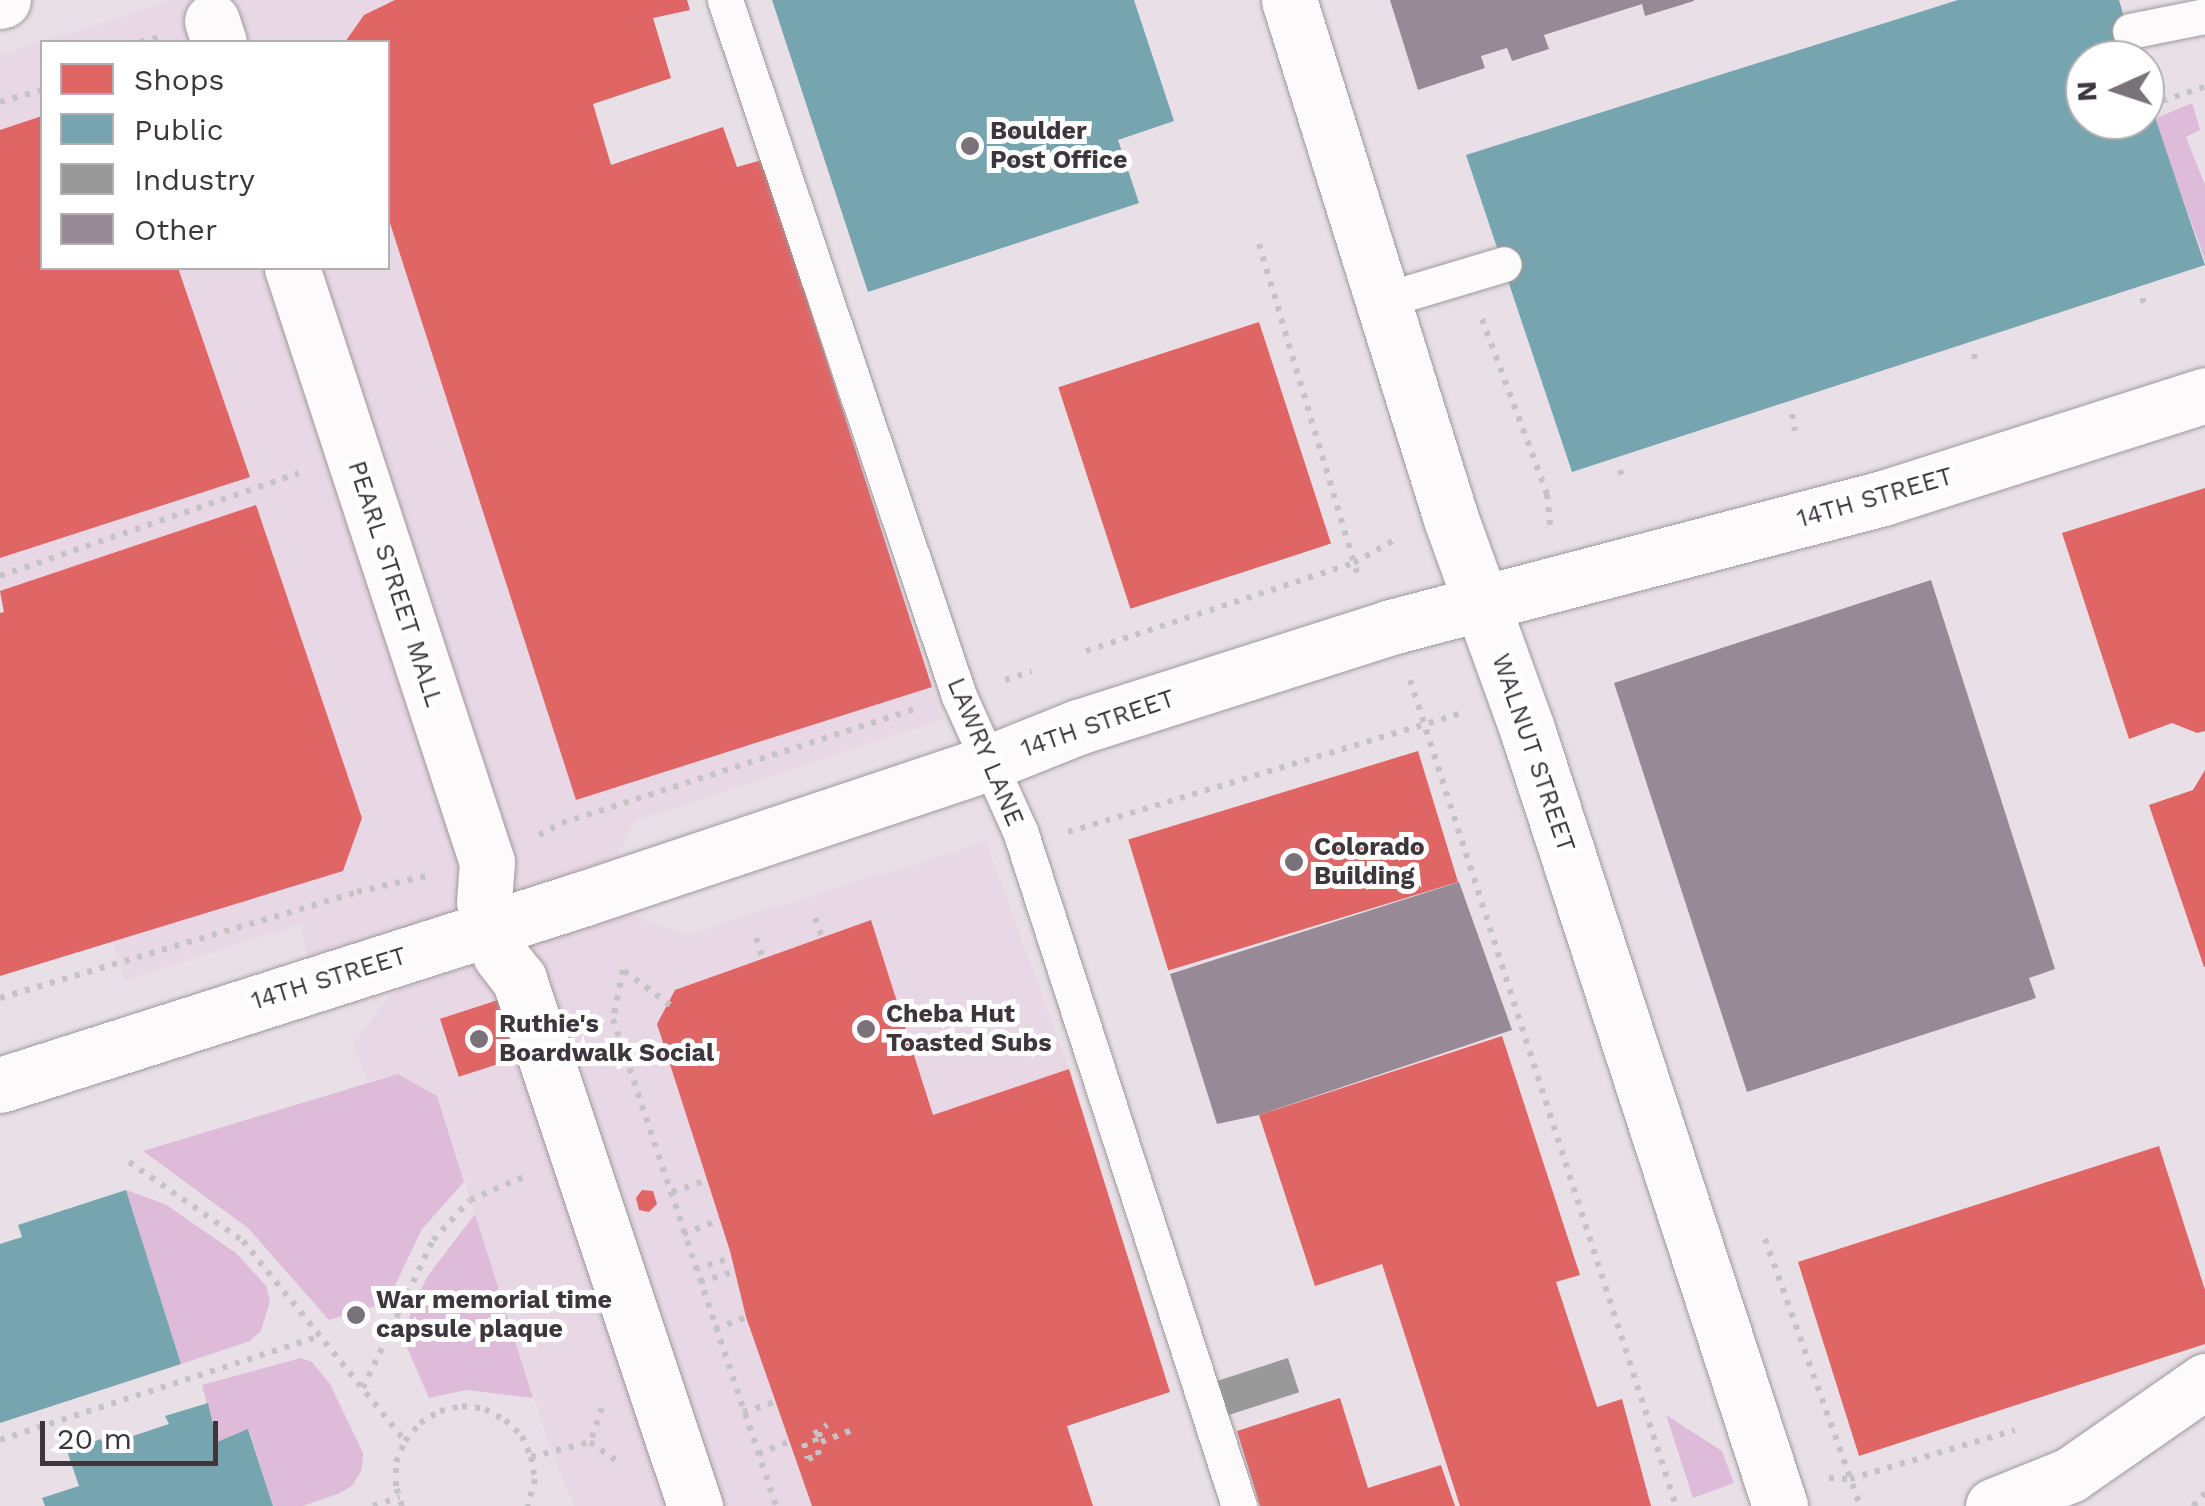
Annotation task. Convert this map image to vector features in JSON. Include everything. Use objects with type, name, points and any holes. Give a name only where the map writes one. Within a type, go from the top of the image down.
[{"type":"street","name":"WALNUT STREET","points":[[1289,0],[1382,301],[1482,602],[1799,1492]]},
{"type":"street","name":"PEARL STREET MALL","points":[[293,270],[486,862],[484,902]]},
{"type":"street","name":"14TH STREET","points":[[0,1084],[988,763],[1078,727],[1482,602],[1883,498],[2205,395]]},
{"type":"street","points":[[500,955],[519,979],[695,1506]]},
{"type":"street","points":[[1993,1506],[2070,1475],[2205,1381]]},
{"type":"lane","name":"LAWRY LANE","points":[[726,0],[958,696],[1020,832],[1239,1506]]},
{"type":"lane","points":[[2130,31],[2205,16]]},
{"type":"lane","points":[[1382,301],[1504,264]]},
{"type":"path","points":[[2165,100],[2204,87]]},
{"type":"path","points":[[0,102],[40,91]]},
{"type":"path","points":[[1259,244],[1364,594]]},
{"type":"path","points":[[2142,298],[2145,307]]},
{"type":"path","points":[[1478,312],[1546,494],[1550,526]]},
{"type":"path","points":[[1974,354],[1976,365]]},
{"type":"path","points":[[1792,414],[1795,431]]},
{"type":"path","points":[[0,576],[352,455]]},
{"type":"path","points":[[1620,470],[1623,480]]},
{"type":"path","points":[[1086,652],[1354,564],[1405,533]]},
{"type":"path","points":[[1402,673],[1415,684],[1676,1506]]},
{"type":"path","points":[[1064,833],[1472,710]]},
{"type":"path","points":[[815,918],[822,937]]},
{"type":"path","points":[[756,938],[764,959]]},
{"type":"path","points":[[670,1005],[623,970],[614,1019],[776,1506]]},
{"type":"path","points":[[363,1388],[433,1240],[470,1200],[580,1153]]},
{"type":"path","points":[[130,1162],[242,1241],[405,1441]]},
{"type":"path","points":[[672,1192],[706,1180]]},
{"type":"path","points":[[683,1234],[719,1220]]},
{"type":"path","points":[[1765,1239],[1860,1506]]},
{"type":"path","points":[[695,1268],[731,1258]]},
{"type":"path","points":[[700,1282],[736,1271]]},
{"type":"path","points":[[715,1329],[746,1317]]},
{"type":"path","points":[[0,1440],[320,1336]]},
{"type":"path","points":[[743,1412],[779,1402]]},
{"type":"path","points":[[402,1506],[396,1462],[405,1441],[420,1422],[462,1406],[485,1409],[522,1436],[532,1457],[534,1479],[528,1506]]},
{"type":"path","points":[[804,1443],[808,1459],[819,1455],[814,1434],[827,1424]]},
{"type":"path","points":[[818,1432],[821,1442],[855,1429]]},
{"type":"path","points":[[1799,1492],[2018,1429]]},
{"type":"path","points":[[758,1454],[791,1441]]},
{"type":"path","points":[[532,1457],[590,1442]]},
{"type":"path","points":[[2194,1506],[2205,1493]]},
{"type":"path","points":[[372,1506],[399,1497]]},
{"type":"shaded area","points":[[175,0],[687,0],[690,10],[653,18],[671,78],[593,104],[611,164],[723,127],[737,167],[762,160],[942,720],[642,818],[632,825],[616,859],[608,864],[308,959],[300,924],[125,981],[0,601],[0,55],[40,42],[40,270],[390,270],[390,40],[48,40]]},
{"type":"shaded area","points":[[2192,103],[2200,130],[2186,137],[2205,185],[2205,260],[2162,140],[2165,140],[2165,114]]},
{"type":"shaded area","points":[[986,842],[1069,1069],[1125,1257],[1067,1426],[1093,1506],[575,1506],[551,1452],[437,1096],[398,1074],[368,1082],[353,1045],[391,993],[590,926],[630,914],[685,935]]},
{"type":"shaded area","points":[[398,1074],[437,1096],[464,1182],[422,1229],[387,1302],[329,1320],[248,1228],[143,1151]]},
{"type":"shaded area","points":[[126,1190],[165,1204],[236,1253],[266,1286],[270,1301],[261,1331],[250,1341],[181,1364]]},
{"type":"shaded area","points":[[475,1214],[533,1398],[466,1390],[429,1398],[405,1343],[410,1313],[427,1277]]},
{"type":"shaded area","points":[[301,1358],[312,1362],[330,1384],[363,1453],[362,1469],[352,1486],[340,1493],[303,1506],[273,1506],[249,1430],[217,1442],[202,1385]]},
{"type":"shaded area","points":[[1666,1415],[1722,1451],[1734,1483],[1693,1498]]},
{"type":"building: Shops","points":[[395,0],[687,0],[690,10],[653,18],[671,78],[593,104],[611,165],[723,127],[737,167],[762,160],[932,687],[576,800],[390,223],[390,40],[346,40],[364,15]]},
{"type":"building: Shops","points":[[40,117],[40,270],[179,270],[250,477],[0,558],[0,130]]},
{"type":"building: Shops","points":[[1259,322],[1331,544],[1130,609],[1058,387]]},
{"type":"building: Shops","points":[[2205,488],[2205,731],[2197,733],[2172,723],[2129,739],[2062,533]]},
{"type":"building: Shops","points":[[256,505],[362,818],[343,871],[0,976],[0,613],[4,612],[0,591]]},
{"type":"building: Shops","name":"Colorado Building","points":[[1418,751],[1458,882],[1168,971],[1128,840]]},
{"type":"building: Shops","points":[[2205,770],[2204,967],[2149,805],[2193,790]]},
{"type":"building: Shops","points":[[871,920],[933,1115],[1069,1069],[1170,1392],[1067,1426],[1093,1506],[812,1506],[746,1317],[730,1251],[657,1024],[675,990]]},
{"type":"building: Shops","name":"Ruthie's Boardwalk Social","points":[[498,1000],[517,1058],[459,1077],[440,1019]]},
{"type":"building: Shops","points":[[1502,1036],[1580,1275],[1556,1282],[1597,1407],[1622,1399],[1651,1506],[1460,1506],[1382,1264],[1315,1286],[1259,1115]]},
{"type":"building: Shops","points":[[2159,1146],[2205,1290],[2205,1344],[1859,1456],[1798,1262]]},
{"type":"building: Shops","points":[[642,1190],[653,1191],[657,1204],[649,1212],[639,1210],[636,1198]]},
{"type":"building: Shops","points":[[1340,1398],[1368,1488],[1441,1465],[1455,1506],[1260,1506],[1237,1431]]},
{"type":"building: Public","name":"Boulder Post Office","points":[[772,0],[1134,0],[1174,121],[1118,140],[1139,203],[868,292]]},
{"type":"building: Public","points":[[1958,0],[2119,0],[2131,40],[2065,40],[2065,140],[2163,140],[2205,265],[1572,472],[1466,155]]},
{"type":"building: Public","points":[[126,1190],[181,1364],[0,1423],[0,1244],[22,1237],[18,1225]]},
{"type":"building: Public","points":[[208,1403],[217,1442],[248,1429],[273,1506],[45,1506],[42,1498],[79,1486],[67,1451],[101,1439],[103,1446],[169,1424],[165,1416]]},
{"type":"building: Industry","points":[[1288,1358],[1299,1392],[1225,1416],[1214,1382]]},
{"type":"building: Other","points":[[1390,0],[1694,1],[1645,16],[1642,4],[1544,35],[1549,49],[1512,61],[1507,48],[1481,56],[1485,68],[1418,90]]},
{"type":"building: Other","points":[[1931,580],[2055,969],[2029,978],[2036,998],[1747,1092],[1614,683]]},
{"type":"building: Other","points":[[1459,882],[1512,1030],[1259,1115],[1217,1124],[1170,974]]},
{"type":"place","name":"Boulder Post Office","points":[[970,146]]},
{"type":"place","name":"Colorado Building","points":[[1294,862]]},
{"type":"place","name":"Cheba Hut Toasted Subs","points":[[866,1029]]},
{"type":"place","name":"Ruthie's Boardwalk Social","points":[[479,1039]]},
{"type":"place","name":"War memorial time capsule plaque","points":[[356,1315]]}]
